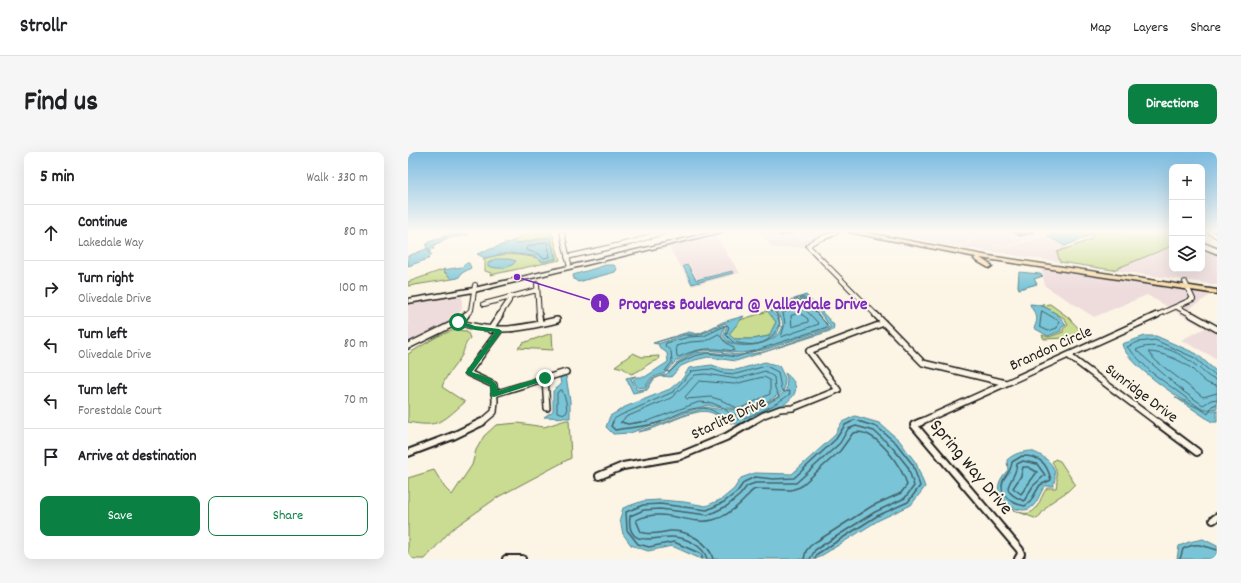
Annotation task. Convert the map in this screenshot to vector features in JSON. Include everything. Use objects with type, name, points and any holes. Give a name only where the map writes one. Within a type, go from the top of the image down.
[{"type":"main road","points":[[475,287],[625,251]]},
{"type":"main road","points":[[622,255],[628,251]]},
{"type":"main road","points":[[408,300],[576,266],[637,251]]},
{"type":"main road","points":[[936,251],[980,259],[989,266]]},
{"type":"main road","points":[[953,251],[1102,270],[1217,292]]},
{"type":"main road","points":[[965,251],[989,256],[1186,285],[1217,287]]},
{"type":"main road","points":[[569,264],[576,266]]},
{"type":"street","points":[[567,251],[569,264]]},
{"type":"street","points":[[568,257],[594,251]]},
{"type":"street","name":"Brandon Circle","points":[[813,251],[923,363],[1006,383],[1193,299],[1186,285]]},
{"type":"street","points":[[537,284],[540,324]]},
{"type":"street","points":[[408,346],[458,322],[471,310],[475,287]]},
{"type":"street","points":[[484,304],[537,290]]},
{"type":"street","points":[[490,330],[509,301],[509,297]]},
{"type":"street","points":[[1177,307],[1217,329]]},
{"type":"street","points":[[458,322],[475,328],[499,331],[522,329],[557,320]]},
{"type":"street","name":"Starlite Drive","points":[[599,476],[623,466],[680,456],[726,437],[764,415],[793,408],[838,390],[809,350],[884,324]]},
{"type":"street","points":[[408,453],[490,418],[494,410],[494,385],[468,373],[499,331]]},
{"type":"street","name":"Sunridge Drive","points":[[1069,356],[1197,452]]},
{"type":"street","points":[[494,394],[566,372]]},
{"type":"street","points":[[545,378],[547,408]]},
{"type":"street","name":"Spring Way Drive","points":[[1006,383],[914,425],[1020,556]]},
{"type":"street","points":[[506,559],[522,559]]},
{"type":"shaded area","points":[[671,251],[725,251],[740,273],[692,286]],"holes":[[[689,264],[697,279],[732,270],[734,273],[692,285],[681,266]]]},
{"type":"shaded area","points":[[987,251],[1060,251],[1057,252],[1060,262]]},
{"type":"shaded area","points":[[1160,251],[1169,251],[1169,272],[1205,272],[1205,251],[1214,251],[1217,252],[1217,285],[1113,270]]},
{"type":"shaded area","points":[[1040,268],[1187,291],[1190,298],[1170,308],[1147,295],[1094,317],[1045,286],[1044,276]]},
{"type":"shaded area","points":[[1192,291],[1212,294],[1189,309],[1217,325],[1217,328],[1181,308],[1195,300]]},
{"type":"shaded area","points":[[462,296],[462,309],[458,316],[450,322],[408,341],[408,304]]},
{"type":"shaded area","points":[[1178,309],[1217,330],[1217,359],[1181,340],[1205,328],[1174,311]]},
{"type":"green space","points":[[554,251],[557,251],[560,260],[490,275],[491,273],[485,271],[485,261],[483,259],[493,256],[520,255],[556,259]]},
{"type":"green space","points":[[1060,251],[1160,251],[1113,270],[1060,262],[1057,252]]},
{"type":"green space","points":[[445,269],[443,271],[452,279],[408,286],[408,282]]},
{"type":"green space","points":[[1050,304],[1068,317],[1081,331],[1066,338],[1044,339],[1042,335],[1049,337],[1063,332],[1063,329],[1068,325],[1064,318],[1041,305]]},
{"type":"green space","points":[[768,311],[776,322],[769,336],[753,339],[734,339],[729,334],[740,320]]},
{"type":"green space","points":[[454,330],[467,331],[470,338],[462,355],[448,374],[442,387],[465,402],[440,422],[434,424],[418,424],[408,422],[408,354],[438,336]]},
{"type":"green space","points":[[552,333],[553,350],[518,348],[523,343]]},
{"type":"green space","points":[[633,353],[642,357],[659,356],[658,360],[631,374],[623,368],[615,366]]},
{"type":"green space","points":[[569,420],[571,458],[498,497],[451,530],[425,559],[408,559],[408,478],[434,470],[445,488],[452,495],[472,465],[476,450],[484,436],[496,425],[518,423],[544,427]]},
{"type":"green space","points":[[1055,459],[1060,461],[1075,484],[1068,491],[1050,503],[1037,519],[1019,512],[1028,513],[1032,511],[1038,505],[1047,488],[1056,488],[1057,474],[1052,462]]},
{"type":"green space","points":[[1002,502],[1010,508],[1019,512],[1003,506]]},
{"type":"water","points":[[421,251],[431,251],[429,252],[432,255],[428,259],[408,266],[408,256]]},
{"type":"water","points":[[485,251],[554,251],[556,259],[543,262],[533,256],[509,253],[485,258],[477,254]]},
{"type":"water","points":[[495,259],[509,259],[516,261],[507,267],[495,268],[488,266],[488,263]]},
{"type":"water","points":[[469,263],[471,268],[462,273],[458,278],[452,279],[443,270],[462,267]]},
{"type":"water","points":[[606,265],[614,265],[617,269],[615,272],[578,282],[574,279],[573,275]]},
{"type":"water","points":[[688,265],[696,280],[732,271],[733,273],[692,284],[683,266]]},
{"type":"water","points":[[1019,272],[1040,274],[1043,276],[1034,279],[1037,284],[1019,289]]},
{"type":"water","points":[[806,295],[834,325],[833,330],[736,361],[708,357],[695,360],[681,366],[671,377],[661,376],[667,374],[678,362],[694,353],[705,352],[741,355],[764,352],[830,329],[830,326],[810,300],[801,297],[770,309],[773,314],[779,318],[780,327],[774,336],[762,343],[740,345],[727,340],[723,336],[727,326],[725,323],[696,335],[683,334],[658,342],[657,344],[653,343],[689,332],[697,334],[723,322],[744,316],[729,334],[734,339],[753,339],[769,336],[776,322],[766,309]]},
{"type":"water","points":[[802,298],[808,301],[829,328],[764,350],[741,353],[705,350],[694,352],[676,361],[665,373],[651,378],[645,387],[638,388],[633,380],[637,377],[645,377],[668,362],[667,353],[660,348],[658,344],[684,335],[696,336],[724,325],[725,326],[721,336],[728,342],[737,345],[760,344],[771,340],[779,334],[783,326],[781,318],[772,310]]},
{"type":"water","points":[[1030,304],[1046,307],[1055,313],[1066,325],[1061,328],[1061,331],[1048,336],[1034,328],[1037,317]]},
{"type":"water","points":[[1145,336],[1156,336],[1197,354],[1217,372],[1217,408],[1202,409],[1194,406],[1156,381],[1133,361],[1122,344]]},
{"type":"water","points":[[765,362],[779,366],[785,378],[784,390],[772,399],[761,404],[746,408],[721,408],[707,405],[630,433],[613,434],[606,427],[610,416],[625,407],[670,389],[683,378],[689,368],[712,365],[724,369],[736,370]]},
{"type":"water","points":[[785,373],[793,380],[795,393],[778,408],[749,422],[734,424],[715,414],[705,411],[683,416],[653,428],[638,432],[706,407],[713,409],[737,410],[767,404],[786,391],[787,378]]},
{"type":"water","points":[[566,376],[570,401],[570,418],[544,417],[553,411],[553,391],[561,385],[560,378]]},
{"type":"water","points":[[636,376],[631,379],[637,390],[645,389],[652,379],[661,376],[654,379],[647,390],[633,393],[626,378]]},
{"type":"water","points":[[1175,397],[1202,410],[1217,410],[1217,422],[1212,422]]},
{"type":"water","points":[[855,416],[879,423],[899,440],[916,463],[925,487],[911,505],[879,520],[816,559],[701,559],[672,546],[648,551],[631,545],[623,534],[620,519],[623,508],[643,501],[660,500],[706,506],[722,499],[734,489],[741,478],[755,473],[792,474],[834,436],[842,422]]},
{"type":"water","points":[[1031,451],[1042,456],[1051,464],[1055,473],[1055,479],[1053,486],[1045,486],[1032,507],[1027,510],[1020,510],[1005,503],[1000,496],[998,489],[1001,480],[1008,470],[1007,460],[1018,453]]},
{"type":"water","points":[[1203,539],[1217,546],[1217,559],[1177,559],[1179,546]]},
{"type":"place","name":"Progress Boulevard @ Valleydale Drive","points":[[517,277]]},
{"type":"route","points":[[458,322],[475,328],[499,331],[468,373],[492,383],[494,385],[494,394],[545,378]]}]
